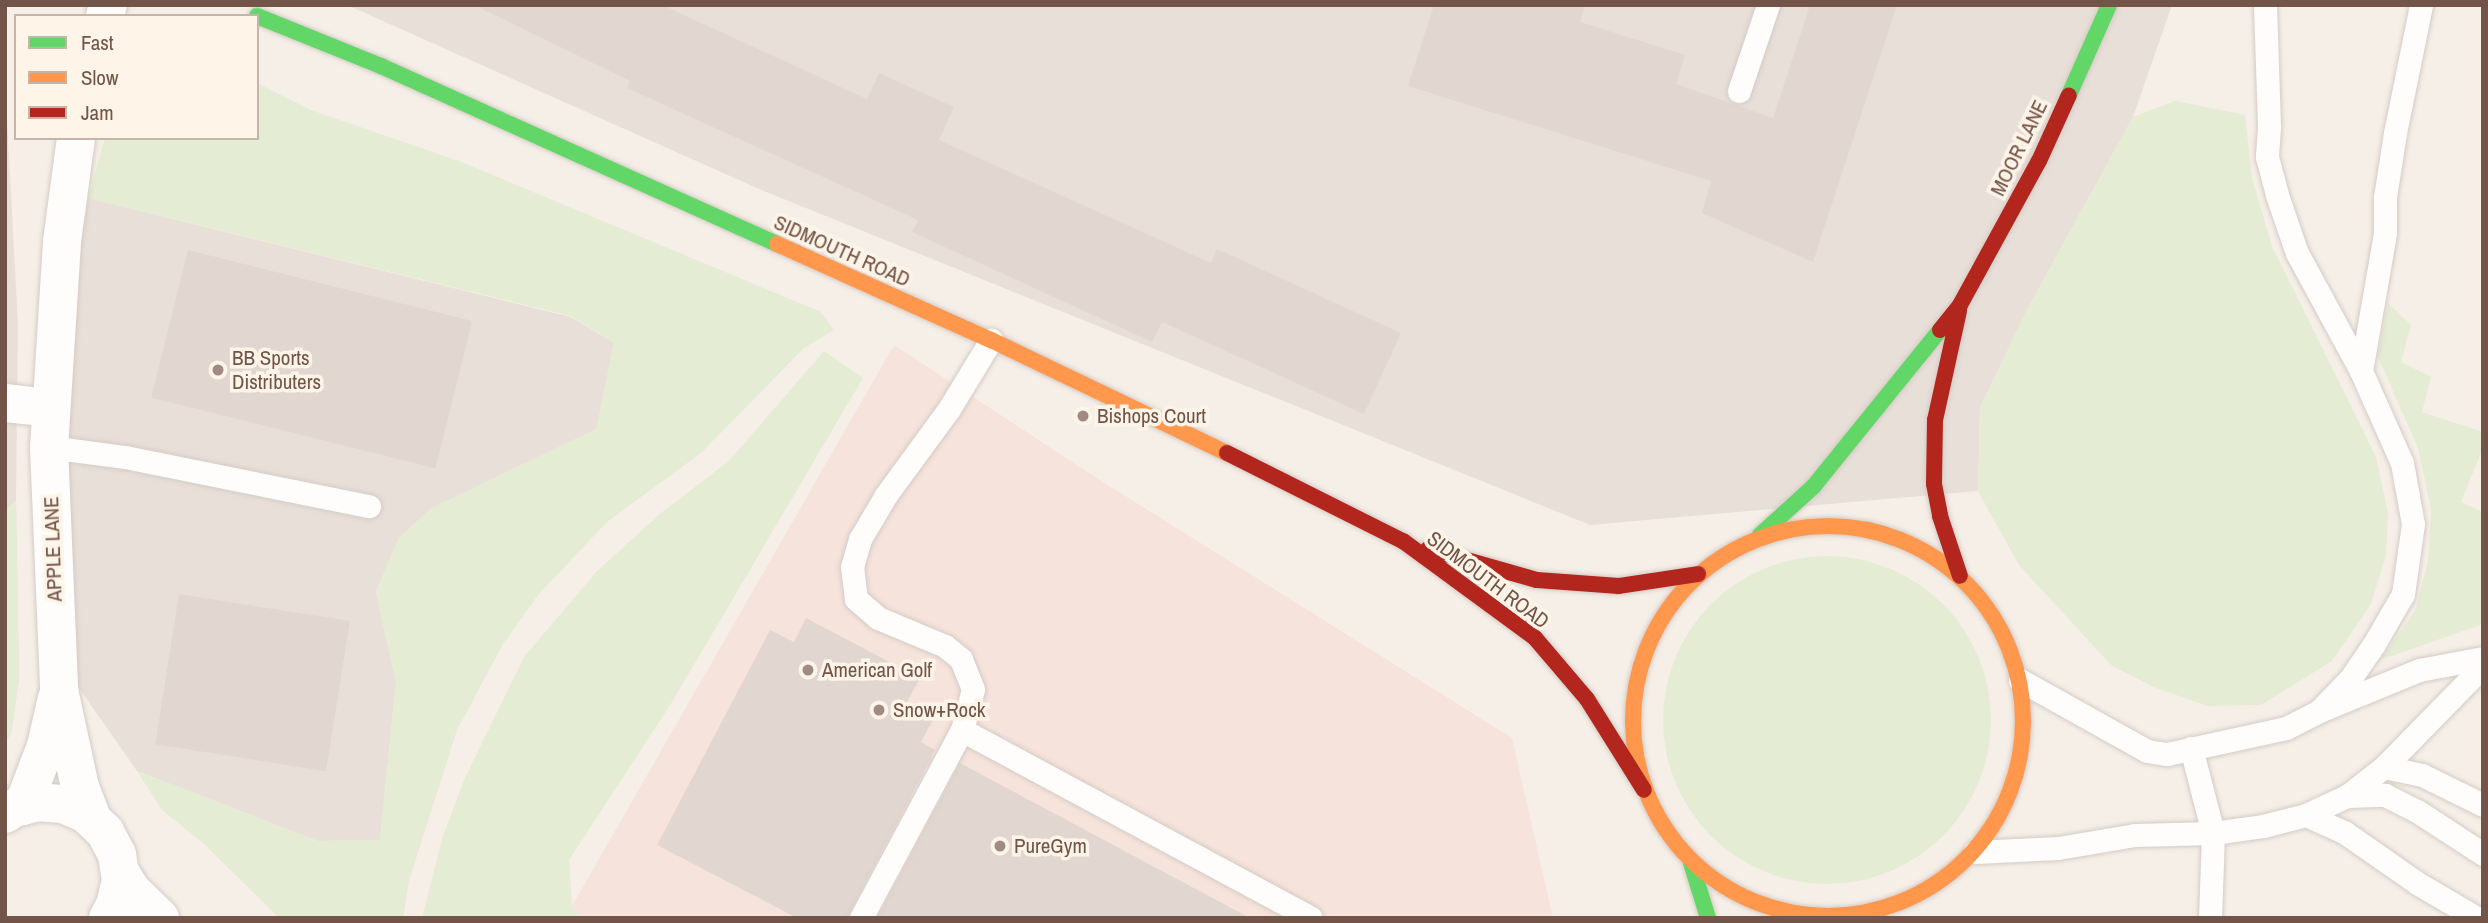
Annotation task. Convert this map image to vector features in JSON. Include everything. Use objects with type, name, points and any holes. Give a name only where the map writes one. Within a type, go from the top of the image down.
[{"type":"main road","name":"MOOR LANE","points":[[1755,538],[1813,487],[1960,305],[2039,161],[2109,5]]},
{"type":"main road","name":"SIDMOUTH ROAD","points":[[259,17],[381,66],[991,340],[1403,541],[1537,580],[1619,586],[1698,574]]},
{"type":"main road","name":"MOOR LANE","points":[[1960,305],[1935,420],[1934,484],[1940,516],[1960,576]]},
{"type":"main road","points":[[1809,526],[1863,528],[1915,545],[1960,576],[1975,591],[2004,632],[2020,680],[2025,726],[2019,771],[2001,814],[1975,852],[1929,890],[1869,913],[1805,916],[1744,898],[1691,863],[1663,829],[1644,790],[1632,732],[1637,673],[1660,619],[1698,574],[1755,538],[1809,526]]},
{"type":"main road","name":"SIDMOUTH ROAD","points":[[1403,541],[1535,638],[1587,699],[1644,790]]},
{"type":"main road","points":[[1691,863],[1708,918]]},
{"type":"main road","points":[[1925,909],[1929,890]]},
{"type":"street","name":"APPLE LANE","points":[[76,140],[62,242],[49,447],[59,690],[80,786],[92,820]]},
{"type":"street","points":[[5,403],[51,408]]},
{"type":"street","name":"APPLE LANE","points":[[14,810],[46,746],[59,690]]},
{"type":"street","points":[[14,810],[38,802],[61,804],[92,820],[105,832],[117,855],[120,872],[116,905],[108,918]]},
{"type":"street","points":[[120,872],[132,891],[160,918]]},
{"type":"lane","points":[[1739,91],[1768,5]]},
{"type":"lane","points":[[2265,5],[2269,127],[2267,157],[2297,253],[2361,371],[2402,463],[2413,524],[2412,549],[2403,594],[2393,614],[2350,679],[2319,711]]},
{"type":"lane","points":[[2361,371],[2385,233],[2385,197],[2395,133],[2421,5]]},
{"type":"lane","points":[[861,918],[962,730],[973,689],[961,659],[945,646],[878,618],[856,599],[852,567],[860,539],[886,495],[949,409],[991,340]]},
{"type":"lane","points":[[49,447],[125,457],[369,506]]},
{"type":"lane","points":[[2020,680],[2147,751],[2167,754],[2246,739],[2286,728],[2319,711],[2419,670],[2483,658]]},
{"type":"lane","points":[[1975,852],[2058,848],[2135,835],[2213,833],[2263,826],[2306,815],[2347,796],[2384,767],[2483,666]]},
{"type":"lane","points":[[962,730],[1311,918]]},
{"type":"lane","points":[[2191,748],[2213,833],[2210,918]]},
{"type":"lane","points":[[2384,767],[2421,775],[2483,805]]},
{"type":"lane","points":[[2347,796],[2385,795],[2417,811],[2483,854]]},
{"type":"lane","points":[[2306,815],[2344,832],[2417,883],[2477,918]]},
{"type":"shaded area","points":[[347,5],[2172,5],[2133,117],[2027,310],[1980,408],[1978,491],[1590,525],[759,189]]},
{"type":"shaded area","points":[[5,82],[18,325],[16,500],[19,679],[11,734],[5,741]]},
{"type":"shaded area","points":[[88,198],[571,317],[614,343],[597,429],[432,508],[399,538],[376,592],[396,682],[380,840],[318,841],[137,771],[72,678],[64,518],[78,258]]},
{"type":"shaded area","points":[[894,345],[1095,477],[1512,738],[1553,918],[582,918],[572,906]]},
{"type":"green space","points":[[259,84],[311,110],[459,161],[821,312],[834,330],[804,348],[701,453],[607,522],[538,595],[503,644],[457,730],[409,881],[403,918],[279,918],[203,843],[162,810],[137,771],[318,841],[380,840],[396,682],[376,592],[399,538],[432,508],[596,429],[614,343],[571,316],[88,198],[104,140],[259,140]]},
{"type":"green space","points":[[2175,101],[2245,115],[2252,178],[2272,246],[2376,457],[2388,513],[2386,555],[2371,604],[2332,661],[2261,705],[2208,706],[2153,687],[2111,665],[2019,565],[1978,491],[1980,408],[2027,310],[2133,117]]},
{"type":"green space","points":[[2388,303],[2411,325],[2401,362],[2431,377],[2422,412],[2483,432],[2483,448],[2461,502],[2483,512],[2483,624],[2380,660],[2415,611],[2428,562],[2431,509],[2418,448],[2378,357]]},
{"type":"green space","points":[[824,351],[863,378],[672,702],[569,860],[572,906],[582,918],[422,918],[442,839],[464,780],[524,657],[597,571],[661,513],[729,461]]},
{"type":"green space","points":[[16,500],[19,679],[11,734],[5,741],[5,511]]},
{"type":"green space","points":[[1827,556],[1859,559],[1890,568],[1918,584],[1943,604],[1963,629],[1979,657],[1988,688],[1991,720],[1988,752],[1979,783],[1963,811],[1943,836],[1918,856],[1890,872],[1859,881],[1827,884],[1795,881],[1764,872],[1736,856],[1711,836],[1691,811],[1675,783],[1666,752],[1663,720],[1666,688],[1675,657],[1691,629],[1711,604],[1736,584],[1764,568],[1795,559]]},
{"type":"building","points":[[474,5],[662,5],[867,99],[879,73],[954,107],[939,140],[1211,263],[1217,249],[1401,333],[1364,414],[1162,322],[1152,342],[912,232],[918,220],[627,88],[630,81]]},
{"type":"building","points":[[1434,5],[1585,5],[1580,22],[1685,55],[1676,84],[1773,118],[1810,5],[1897,5],[1813,262],[1702,213],[1711,181],[1408,86]]},
{"type":"building","points":[[188,250],[472,321],[436,468],[151,397]]},
{"type":"building","points":[[179,594],[350,621],[326,771],[155,744]]},
{"type":"building","points":[[806,618],[920,678],[905,706],[933,720],[921,742],[935,750],[847,918],[797,918],[657,845],[770,630],[794,642]]},
{"type":"building","points":[[960,763],[1250,918],[877,918]]},
{"type":"traffic: fast","points":[[2069,95],[2109,5]]},
{"type":"traffic: fast","points":[[259,17],[381,66],[777,244]]},
{"type":"traffic: fast","points":[[1760,535],[1813,487],[1940,330]]},
{"type":"traffic: fast","points":[[1691,863],[1708,918]]},
{"type":"traffic: slow","points":[[777,244],[991,340],[1227,453]]},
{"type":"traffic: slow","points":[[1809,526],[1847,526],[1903,540],[1937,558],[1979,597],[1991,612],[2009,646],[2020,683],[2023,721],[2020,759],[2009,796],[1991,830],[1952,872],[1937,884],[1885,908],[1847,916],[1809,916],[1753,902],[1719,884],[1677,845],[1665,830],[1641,778],[1633,740],[1633,702],[1647,646],[1665,612],[1704,570],[1719,558],[1771,534],[1809,526]]},
{"type":"traffic: jam","points":[[1940,330],[1960,305],[2039,161],[2069,95]]},
{"type":"traffic: jam","points":[[1959,311],[1935,420],[1934,484],[1940,516],[1960,576]]},
{"type":"traffic: jam","points":[[1227,453],[1403,541],[1535,638],[1587,699],[1644,790]]},
{"type":"traffic: jam","points":[[1428,549],[1537,580],[1619,586],[1698,574]]},
{"type":"place","name":"BB Sports Distributers","points":[[218,370]]},
{"type":"place","name":"Bishops Court","points":[[1083,416]]},
{"type":"place","name":"American Golf","points":[[808,670]]},
{"type":"place","name":"Snow+Rock","points":[[879,710]]},
{"type":"place","name":"PureGym","points":[[1000,846]]}]
